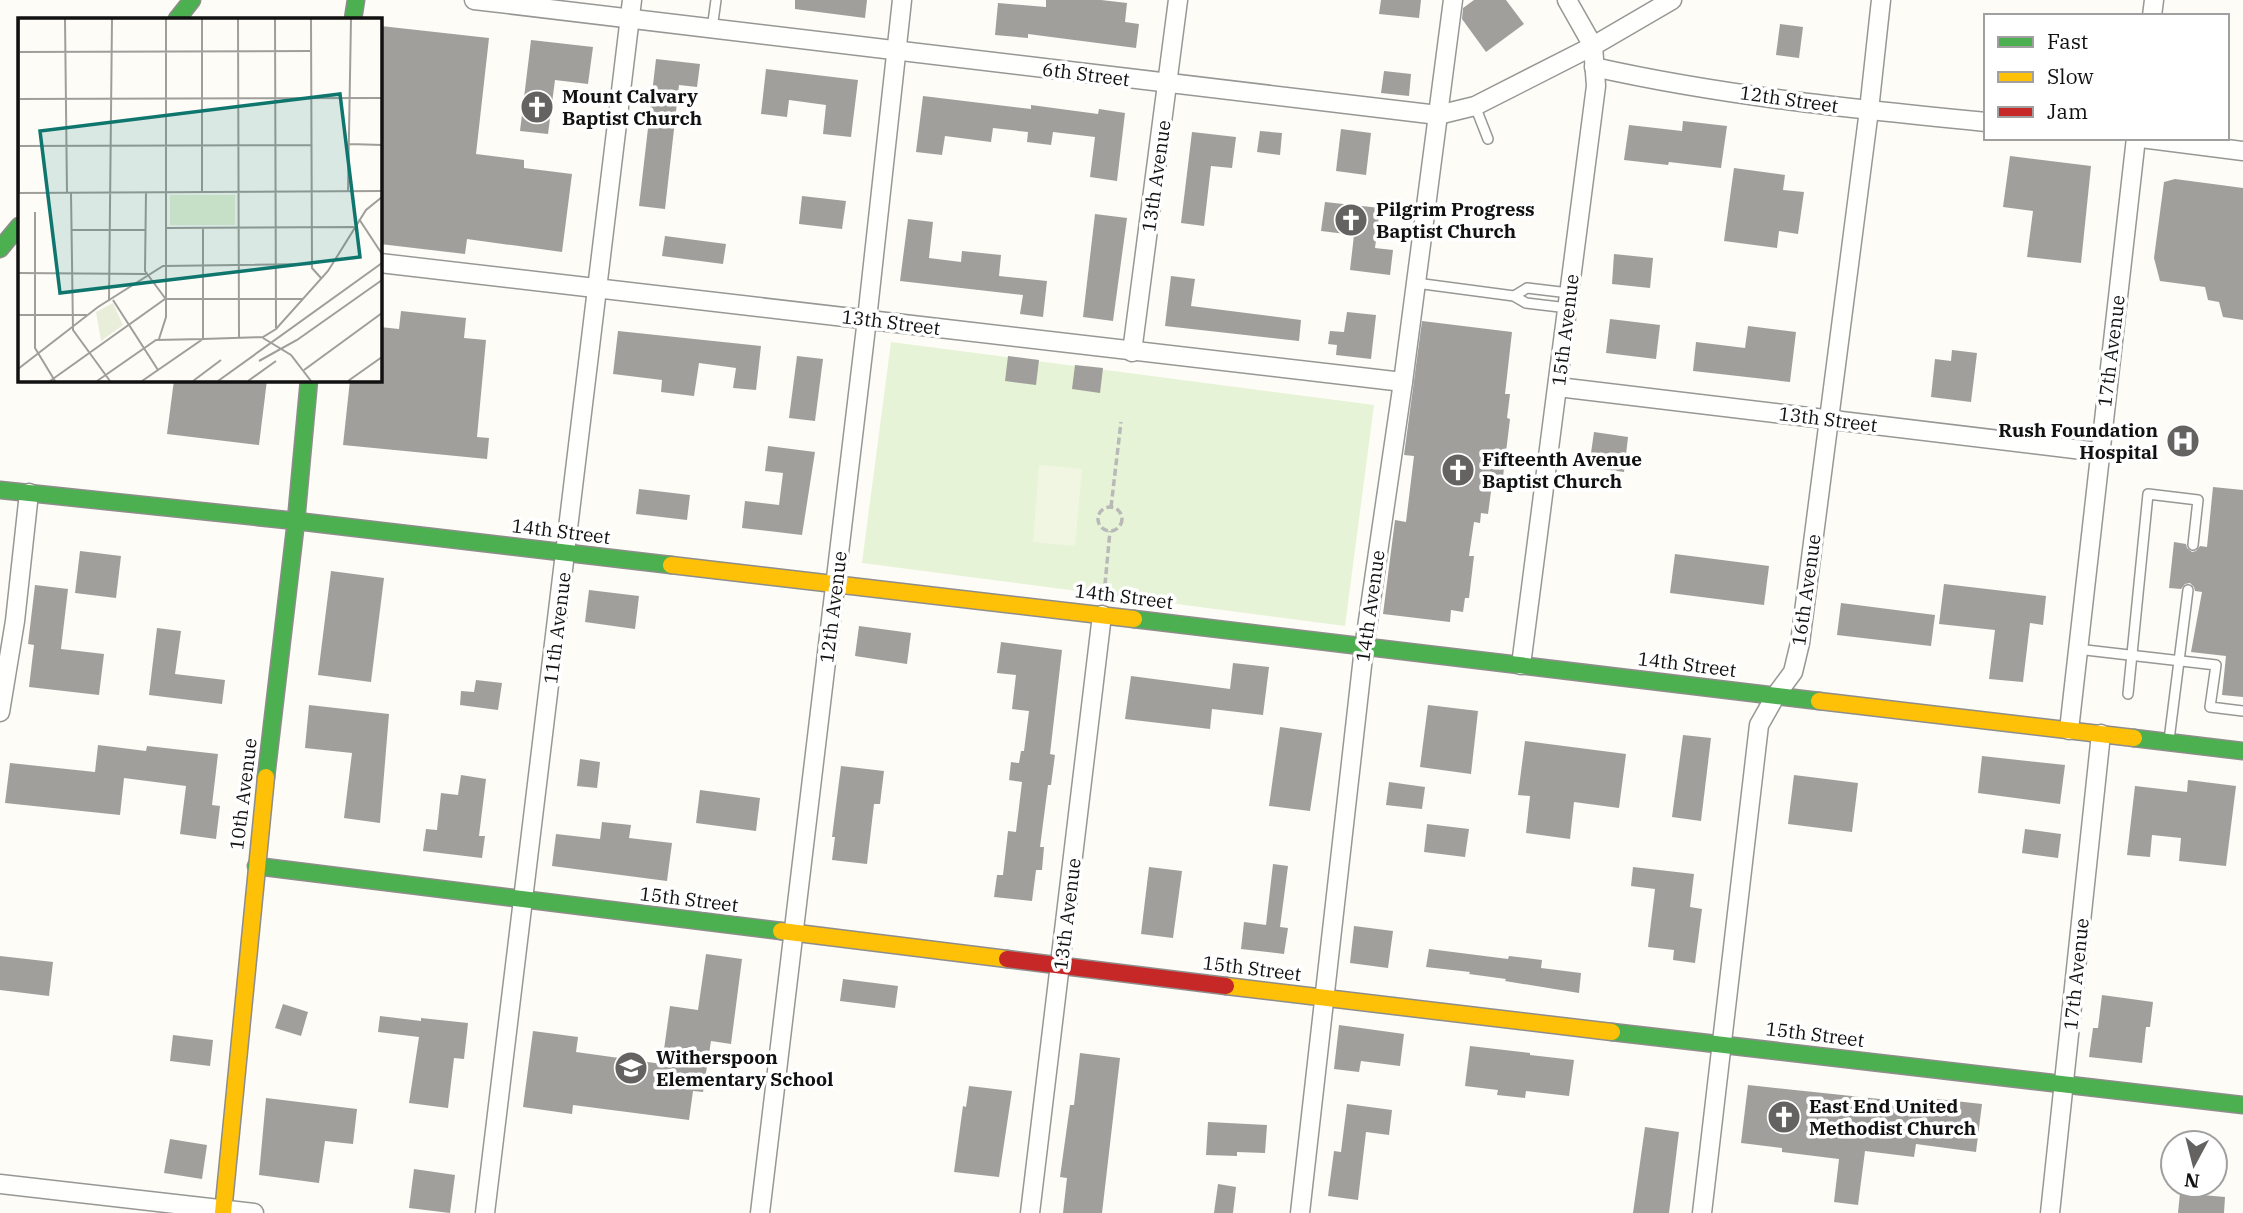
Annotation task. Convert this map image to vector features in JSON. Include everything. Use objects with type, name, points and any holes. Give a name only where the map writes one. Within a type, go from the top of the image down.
[{"type":"street","points":[[178,18],[192,0]]},
{"type":"street","points":[[354,18],[356,0]]},
{"type":"street","name":"6th Street","points":[[474,0],[1438,115],[1475,106],[1593,47],[1672,0]]},
{"type":"street","name":"11th Avenue","points":[[485,1213],[632,0]]},
{"type":"street","name":"12th Avenue","points":[[760,1213],[867,319],[902,0]]},
{"type":"street","name":"13th Avenue","points":[[1132,352],[1178,0]]},
{"type":"street","name":"14th Avenue","points":[[1300,1213],[1364,648],[1403,382],[1453,0]]},
{"type":"street","name":"15th Avenue","points":[[1521,665],[1596,86],[1593,47],[1567,0]]},
{"type":"street","name":"16th Avenue","points":[[1702,1213],[1759,725],[1793,672],[1800,643],[1881,0]]},
{"type":"street","name":"12th Street","points":[[1594,67],[1649,80],[1869,110],[1984,122]]},
{"type":"street","name":"17th Avenue","points":[[2069,730],[2136,140]]},
{"type":"street","points":[[2157,140],[2243,151]]},
{"type":"street","points":[[0,248],[18,227]]},
{"type":"street","name":"13th Street","points":[[382,263],[1403,382]]},
{"type":"street","name":"10th Avenue","points":[[223,1211],[256,866],[296,521],[309,382]]},
{"type":"street","name":"13th Street","points":[[1558,387],[2099,452]]},
{"type":"street","name":"14th Street","points":[[0,490],[296,521],[2243,751]]},
{"type":"street","points":[[0,712],[15,621],[29,493]]},
{"type":"street","name":"13th Avenue","points":[[1031,1213],[1102,615]]},
{"type":"street","name":"17th Avenue","points":[[2050,1213],[2101,734]]},
{"type":"street","name":"15th Street","points":[[256,866],[1061,966],[2243,1105]]},
{"type":"street","points":[[0,1185],[254,1213]]},
{"type":"lane","points":[[712,29],[716,0]]},
{"type":"lane","points":[[1475,106],[1489,139]]},
{"type":"lane","points":[[1416,283],[1514,296],[1526,303],[1569,301]]},
{"type":"lane","points":[[1514,296],[1527,288],[1569,301]]},
{"type":"lane","points":[[2128,694],[2148,494],[2199,500],[2193,545]]},
{"type":"lane","points":[[2168,742],[2188,590]]},
{"type":"lane","points":[[2077,649],[2221,665],[2210,707],[2243,711]]},
{"type":"path","points":[[1111,507],[1121,422]]},
{"type":"path","points":[[1111,507],[1119,510],[1122,517],[1120,526],[1110,531],[1102,529],[1097,518],[1103,508],[1111,507]]},
{"type":"path","points":[[1102,615],[1110,531]]},
{"type":"green space","points":[[891,342],[1374,405],[1345,626],[862,563]]},
{"type":"green space","points":[[1039,465],[1082,469],[1075,546],[1033,542]]},
{"type":"building","points":[[795,0],[867,0],[865,18],[795,9]]},
{"type":"building","points":[[1046,0],[1127,3],[1125,22],[1139,24],[1136,48],[1028,34],[1028,38],[995,35],[998,3],[1046,7]]},
{"type":"building","points":[[1381,0],[1421,0],[1419,18],[1379,14]]},
{"type":"building","points":[[1474,0],[1506,0],[1524,24],[1486,52],[1462,19],[1463,8]]},
{"type":"building","points":[[1780,24],[1803,27],[1799,58],[1776,55]]},
{"type":"building","points":[[382,26],[489,38],[476,154],[524,160],[524,168],[572,174],[562,252],[467,239],[465,254],[382,244]]},
{"type":"building","name":"Mount Calvary Baptist Church","points":[[531,40],[593,47],[588,84],[555,80],[548,134],[520,131]]},
{"type":"building","points":[[656,59],[700,64],[697,87],[679,85],[665,209],[639,206]]},
{"type":"building","points":[[766,69],[858,80],[851,137],[823,134],[826,105],[789,100],[787,117],[761,114]]},
{"type":"building","points":[[1384,71],[1411,74],[1409,96],[1381,93]]},
{"type":"building","points":[[923,96],[1031,109],[1031,105],[1098,114],[1099,109],[1125,113],[1117,181],[1090,177],[1095,137],[1053,132],[1051,145],[1027,142],[1028,132],[993,128],[991,142],[945,136],[942,155],[916,152]]},
{"type":"building","points":[[1683,121],[1727,126],[1721,168],[1624,160],[1629,125],[1682,131]]},
{"type":"building","points":[[1341,129],[1371,133],[1366,175],[1336,171]]},
{"type":"building","points":[[1260,131],[1282,133],[1280,155],[1257,152]]},
{"type":"building","points":[[1192,132],[1236,137],[1232,168],[1211,166],[1204,226],[1181,223]]},
{"type":"building","points":[[2010,156],[2091,166],[2081,263],[2027,257],[2033,211],[2003,207]]},
{"type":"building","points":[[1734,168],[1785,175],[1783,190],[1804,192],[1798,234],[1779,231],[1777,248],[1724,241]]},
{"type":"building","points":[[2175,179],[2243,188],[2243,320],[2223,317],[2219,302],[2208,300],[2205,287],[2160,281],[2154,258],[2164,182]]},
{"type":"building","points":[[802,196],[846,201],[842,229],[799,224]]},
{"type":"building","points":[[1325,202],[1380,208],[1375,248],[1393,250],[1390,275],[1350,270],[1354,235],[1321,231]]},
{"type":"building","points":[[1095,214],[1127,218],[1113,321],[1083,317]]},
{"type":"building","points":[[908,219],[933,222],[929,258],[961,262],[962,251],[1001,255],[999,276],[1047,281],[1043,317],[1020,314],[1023,295],[900,281]]},
{"type":"building","points":[[665,236],[726,244],[723,264],[662,256]]},
{"type":"building","points":[[1614,254],[1653,258],[1650,288],[1612,284]]},
{"type":"building","points":[[1171,276],[1195,279],[1191,306],[1301,320],[1299,341],[1165,326]]},
{"type":"building","points":[[401,311],[466,318],[464,338],[486,340],[477,437],[489,438],[487,459],[343,445],[350,382],[382,382],[382,327],[399,329]]},
{"type":"building","points":[[1347,312],[1376,315],[1371,359],[1336,355],[1337,345],[1328,344],[1330,331],[1344,332]]},
{"type":"building","points":[[1610,319],[1660,325],[1656,359],[1606,353]]},
{"type":"building","name":"Fifteenth Avenue Baptist Church","points":[[1422,321],[1512,332],[1505,394],[1510,394],[1507,418],[1510,419],[1502,485],[1492,484],[1488,514],[1481,513],[1480,523],[1474,522],[1469,556],[1474,556],[1469,598],[1465,598],[1463,612],[1451,610],[1450,622],[1383,614],[1395,520],[1406,522],[1414,456],[1404,455]]},
{"type":"building","points":[[1748,326],[1796,332],[1790,382],[1693,371],[1696,342],[1745,348]]},
{"type":"building","points":[[618,331],[761,346],[756,390],[733,388],[736,368],[699,363],[694,396],[661,392],[662,380],[613,374]]},
{"type":"building","points":[[1952,350],[1977,353],[1971,402],[1931,397],[1935,359],[1951,361]]},
{"type":"building","points":[[797,356],[823,359],[815,421],[789,418]]},
{"type":"building","points":[[1008,356],[1039,360],[1036,385],[1005,381]]},
{"type":"building","points":[[1075,365],[1103,368],[1100,393],[1072,389]]},
{"type":"building","points":[[174,382],[267,382],[259,445],[167,434]]},
{"type":"building","points":[[1594,432],[1628,437],[1624,472],[1589,467]]},
{"type":"building","points":[[768,446],[815,452],[802,535],[742,528],[745,501],[779,505],[783,473],[765,471]]},
{"type":"building","points":[[2213,487],[2243,490],[2243,697],[2222,695],[2226,656],[2191,652],[2202,592],[2195,591],[2190,583],[2181,589],[2169,588],[2174,542],[2186,544],[2192,552],[2200,546],[2207,547]]},
{"type":"building","points":[[639,489],[690,495],[687,520],[636,514]]},
{"type":"building","points":[[80,551],[121,556],[116,598],[75,593]]},
{"type":"building","points":[[1675,554],[1769,566],[1764,605],[1670,593]]},
{"type":"building","points":[[331,571],[384,578],[371,682],[318,675]]},
{"type":"building","points":[[1944,584],[2046,596],[2043,625],[2030,623],[2023,682],[1989,679],[1995,630],[1939,624]]},
{"type":"building","points":[[35,585],[68,589],[61,649],[104,654],[99,695],[29,687],[34,645],[28,644]]},
{"type":"building","points":[[589,590],[639,596],[635,629],[585,622]]},
{"type":"building","points":[[1841,603],[1935,615],[1931,646],[1837,635]]},
{"type":"building","points":[[859,626],[911,633],[907,664],[855,656]]},
{"type":"building","points":[[157,628],[181,631],[175,674],[225,680],[222,704],[149,695]]},
{"type":"building","points":[[1001,642],[1062,650],[1050,754],[1055,755],[1040,847],[1044,847],[1042,870],[1036,870],[1032,901],[994,897],[997,875],[1003,875],[1008,831],[1016,832],[1022,782],[1009,780],[1011,762],[1019,763],[1021,751],[1024,751],[1029,711],[1012,709],[1016,675],[997,673]]},
{"type":"building","points":[[1233,663],[1269,667],[1263,715],[1212,709],[1210,729],[1125,719],[1131,676],[1230,689]]},
{"type":"building","points":[[476,680],[502,683],[498,710],[460,705],[461,691],[474,692]]},
{"type":"building","points":[[309,705],[389,714],[380,823],[344,818],[352,753],[305,748]]},
{"type":"building","points":[[1428,705],[1478,711],[1471,774],[1420,767]]},
{"type":"building","points":[[1280,727],[1322,733],[1310,811],[1269,806]]},
{"type":"building","points":[[1683,735],[1711,738],[1701,821],[1672,817]]},
{"type":"building","points":[[1525,741],[1626,754],[1619,808],[1574,802],[1570,839],[1526,833],[1530,796],[1518,795]]},
{"type":"building","points":[[98,745],[146,751],[147,746],[218,754],[212,805],[220,806],[216,839],[180,834],[186,786],[124,778],[120,815],[5,803],[10,763],[95,772]]},
{"type":"building","points":[[1982,756],[2065,765],[2060,804],[1978,793]]},
{"type":"building","points":[[580,759],[600,762],[597,788],[577,786]]},
{"type":"building","points":[[841,766],[884,771],[880,804],[874,804],[867,864],[832,860],[835,837],[832,837]]},
{"type":"building","points":[[461,775],[486,779],[479,836],[485,836],[482,858],[423,851],[426,829],[437,830],[441,793],[458,795]]},
{"type":"building","points":[[1794,775],[1858,783],[1852,832],[1788,824]]},
{"type":"building","points":[[2188,780],[2236,786],[2226,866],[2179,861],[2181,838],[2152,835],[2150,857],[2127,855],[2135,786],[2187,792]]},
{"type":"building","points":[[1389,782],[1425,787],[1422,809],[1386,805]]},
{"type":"building","points":[[700,790],[760,798],[756,831],[696,823]]},
{"type":"building","points":[[602,822],[631,825],[629,838],[672,843],[667,881],[552,866],[556,834],[600,839]]},
{"type":"building","points":[[1427,824],[1469,829],[1465,857],[1424,852]]},
{"type":"building","points":[[2025,829],[2061,834],[2058,858],[2022,853]]},
{"type":"building","points":[[1273,864],[1288,866],[1280,927],[1288,928],[1284,954],[1241,949],[1244,922],[1266,925]]},
{"type":"building","points":[[1149,867],[1182,871],[1173,938],[1141,934]]},
{"type":"building","points":[[1633,867],[1694,874],[1690,907],[1702,909],[1695,963],[1673,960],[1674,950],[1648,947],[1655,889],[1631,886]]},
{"type":"building","points":[[1354,926],[1393,931],[1388,968],[1350,963]]},
{"type":"building","points":[[1429,949],[1508,959],[1509,956],[1542,960],[1541,968],[1581,973],[1579,993],[1469,974],[1470,972],[1426,967]]},
{"type":"building","points":[[706,954],[742,959],[731,1044],[711,1041],[703,1092],[693,1091],[689,1120],[573,1105],[572,1114],[523,1107],[533,1031],[578,1037],[576,1052],[662,1064],[670,1006],[698,1010]]},
{"type":"building","points":[[0,956],[53,962],[49,996],[0,990]]},
{"type":"building","points":[[843,979],[898,986],[895,1008],[840,1001]]},
{"type":"building","points":[[2102,995],[2153,1002],[2150,1027],[2146,1027],[2142,1063],[2089,1057],[2093,1028],[2098,1028]]},
{"type":"building","points":[[283,1004],[308,1012],[301,1036],[275,1028]]},
{"type":"building","points":[[380,1016],[468,1023],[464,1059],[454,1058],[448,1108],[409,1103],[419,1037],[378,1032]]},
{"type":"building","points":[[1339,1025],[1404,1034],[1400,1066],[1361,1061],[1359,1072],[1334,1069]]},
{"type":"building","points":[[173,1035],[213,1040],[210,1066],[170,1061]]},
{"type":"building","points":[[1470,1046],[1574,1060],[1569,1096],[1526,1091],[1525,1098],[1497,1095],[1498,1090],[1465,1086]]},
{"type":"building","points":[[1080,1053],[1120,1058],[1102,1213],[1063,1213],[1067,1178],[1060,1177],[1070,1105],[1074,1105]]},
{"type":"building","points":[[1748,1085],[1880,1099],[1879,1104],[1936,1111],[1937,1099],[1982,1104],[1976,1152],[1916,1144],[1914,1157],[1865,1151],[1858,1205],[1834,1202],[1839,1159],[1782,1152],[1782,1148],[1741,1143]]},
{"type":"building","points":[[969,1086],[1012,1091],[999,1177],[954,1172],[963,1106],[966,1107]]},
{"type":"building","points":[[266,1098],[357,1109],[353,1144],[325,1141],[319,1183],[259,1175]]},
{"type":"building","points":[[1347,1104],[1392,1110],[1389,1135],[1366,1132],[1358,1200],[1328,1196],[1334,1151],[1341,1152]]},
{"type":"building","points":[[1208,1122],[1267,1125],[1265,1153],[1206,1155]]},
{"type":"building","points":[[1645,1127],[1679,1132],[1669,1213],[1633,1213]]},
{"type":"building","points":[[170,1139],[207,1145],[202,1179],[164,1173]]},
{"type":"building","points":[[414,1169],[455,1175],[450,1213],[409,1208]]},
{"type":"building","points":[[1218,1184],[1236,1187],[1233,1213],[1214,1213]]},
{"type":"building","points":[[2179,1199],[2225,1199],[2224,1213],[2178,1213]]},
{"type":"traffic: fast","points":[[178,18],[192,0]]},
{"type":"traffic: fast","points":[[353,18],[356,0]]},
{"type":"traffic: fast","points":[[0,249],[18,227]]},
{"type":"traffic: fast","points":[[266,777],[296,521],[309,382]]},
{"type":"traffic: fast","points":[[0,490],[671,565]]},
{"type":"traffic: fast","points":[[1134,619],[1819,701]]},
{"type":"traffic: fast","points":[[2134,738],[2243,751]]},
{"type":"traffic: fast","points":[[256,866],[781,931]]},
{"type":"traffic: fast","points":[[1612,1032],[2243,1105]]},
{"type":"traffic: slow","points":[[671,565],[1134,619]]},
{"type":"traffic: slow","points":[[1819,701],[2134,738]]},
{"type":"traffic: slow","points":[[223,1213],[266,777]]},
{"type":"traffic: slow","points":[[781,931],[1007,959]]},
{"type":"traffic: slow","points":[[1226,986],[1612,1032]]},
{"type":"traffic: jam","points":[[1007,959],[1226,986]]},
{"type":"place","name":"Mount Calvary Baptist Church","points":[[537,107]]},
{"type":"place","name":"Pilgrim Progress Baptist Church","points":[[1351,220]]},
{"type":"place","name":"Rush Foundation Hospital","points":[[2183,441]]},
{"type":"place","name":"Fifteenth Avenue Baptist Church","points":[[1458,470]]},
{"type":"place","name":"Witherspoon Elementary School","points":[[631,1068]]},
{"type":"place","name":"East End United Methodist Church","points":[[1784,1117]]}]
